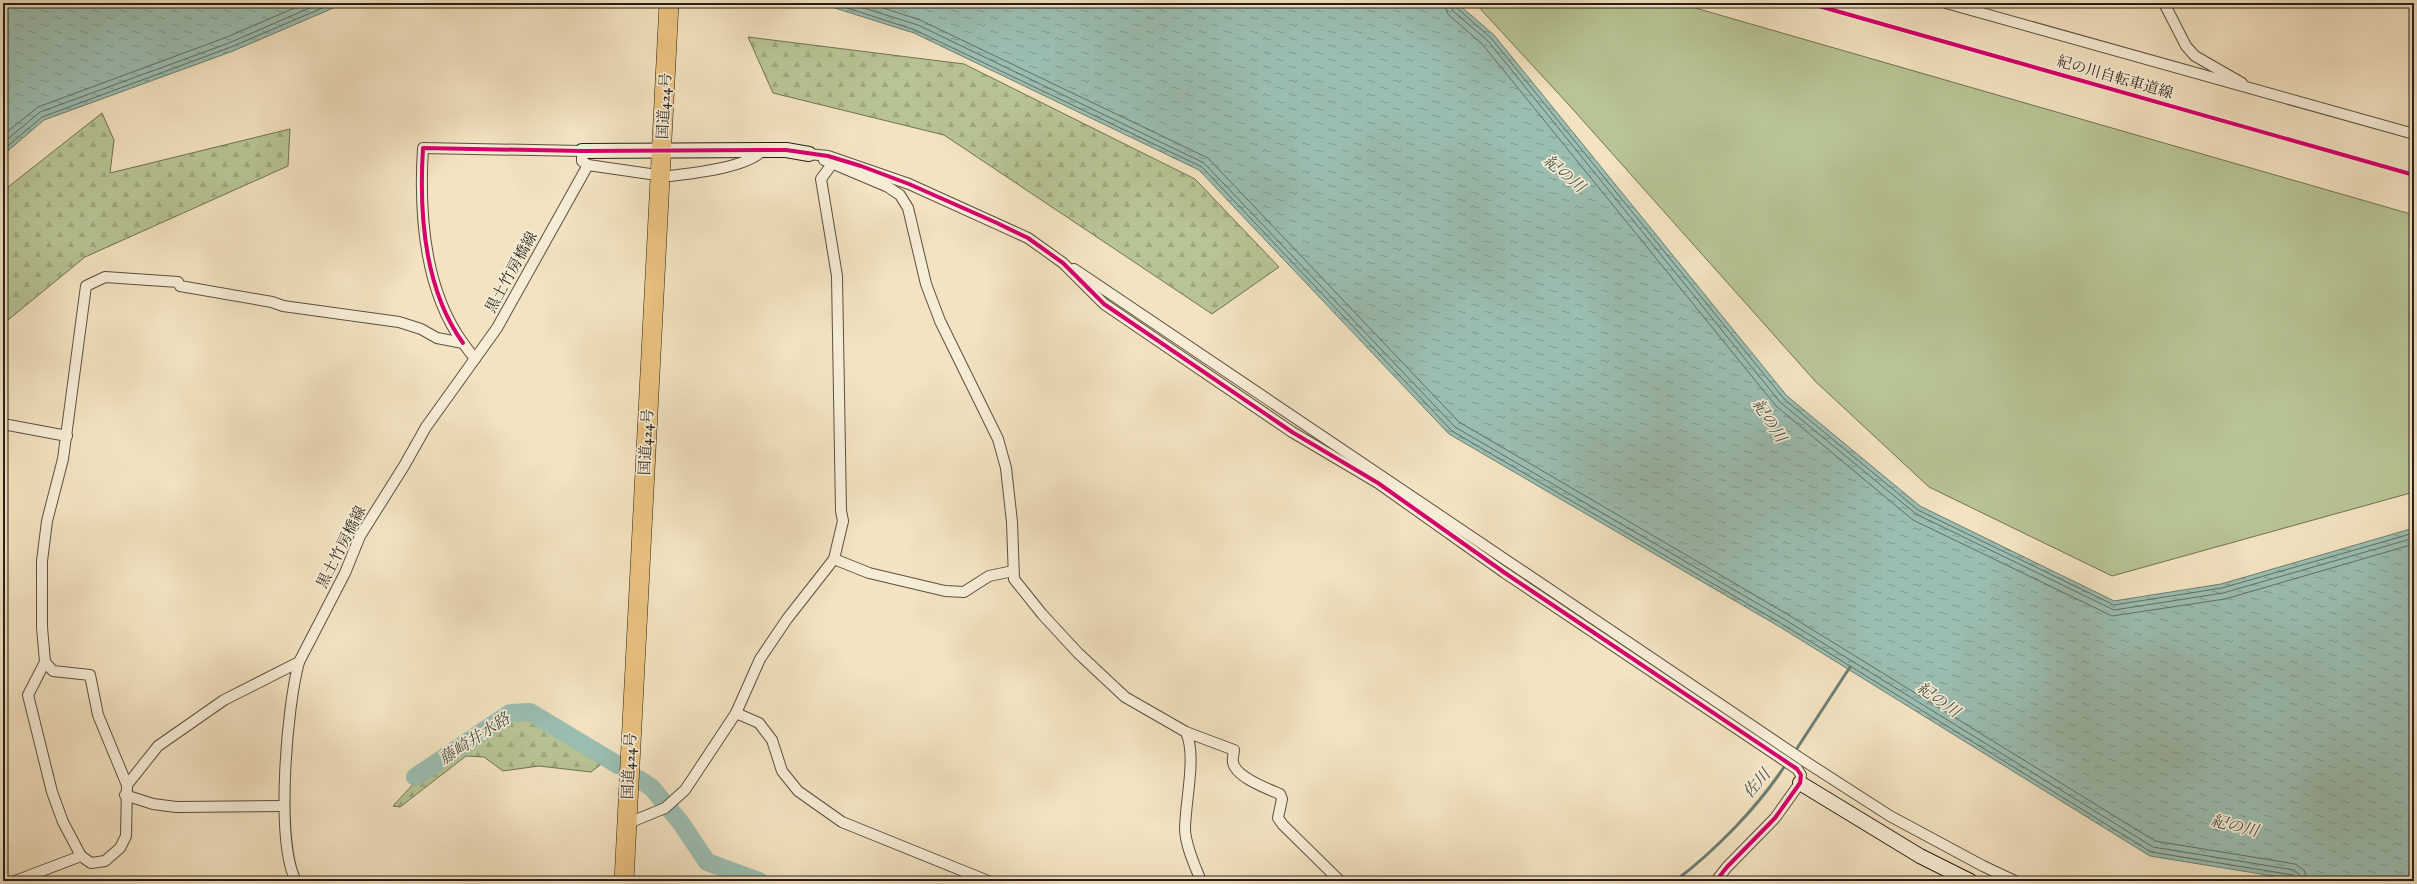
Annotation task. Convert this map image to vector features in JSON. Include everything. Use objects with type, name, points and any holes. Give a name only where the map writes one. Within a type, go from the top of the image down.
[{"type":"highway","name":"国道424号","points":[[624,881],[669,3]]},
{"type":"street","points":[[1946,3],[2414,134]]},
{"type":"street","points":[[2164,3],[2186,46],[2195,56],[2252,89]]},
{"type":"street","points":[[475,359],[453,328],[430,266],[421,200],[423,148],[582,151],[786,150],[828,156],[909,184],[1028,238],[1063,263],[1101,286],[1399,490],[1785,748],[1800,764],[1800,783],[1775,818],[1727,867],[1716,881]]},
{"type":"street","points":[[670,176],[700,173],[728,166],[758,155],[762,150]]},
{"type":"street","points":[[582,151],[582,161],[588,165],[650,174]]},
{"type":"street","points":[[809,154],[900,195],[908,208],[926,284],[937,314],[998,439],[1006,468],[1012,522],[1014,579],[1042,614],[1078,653],[1125,697],[1186,732],[1234,750],[1233,763],[1238,772],[1248,779],[1280,794],[1282,799],[1278,818],[1283,825],[1340,881]]},
{"type":"street","points":[[626,824],[668,806],[685,790],[736,713],[760,659],[787,619],[834,559],[844,521],[842,511],[836,276],[821,179],[832,164]]},
{"type":"street","name":"黒土竹房橋線","points":[[296,881],[289,862],[284,806],[295,677],[299,662],[345,573],[360,536],[404,466],[426,427],[497,328],[588,165]]},
{"type":"street","points":[[1063,263],[1104,304],[1292,432],[1378,483],[1511,577],[1779,757],[1800,764],[1890,816],[1983,866],[2015,881]]},
{"type":"street","points":[[45,662],[53,671],[90,675],[98,715],[126,790],[126,836],[120,848],[105,861],[92,863],[82,856],[63,822],[52,792],[28,695],[45,662],[42,627],[42,561],[47,521],[67,436],[86,286],[105,277],[178,282],[180,286],[272,302],[283,306],[399,322],[421,329],[437,338],[463,343]]},
{"type":"street","points":[[3,424],[67,436]]},
{"type":"street","points":[[834,559],[869,573],[945,591],[964,592],[989,576],[1013,570]]},
{"type":"street","points":[[126,790],[158,746],[224,700],[299,662]]},
{"type":"street","points":[[736,713],[759,723],[772,740],[782,771],[798,791],[842,822],[988,881]]},
{"type":"street","points":[[1186,732],[1190,740],[1191,760],[1187,789],[1185,832],[1201,881]]},
{"type":"street","points":[[1800,783],[1920,856],[1970,881]]},
{"type":"street","points":[[126,790],[153,804],[176,807],[284,806]]},
{"type":"street","points":[[15,881],[82,856]]},
{"type":"green space","points":[[1475,3],[1678,3],[2414,215],[2414,492],[2112,576],[1929,487],[1815,381],[1569,105]]},
{"type":"green space","points":[[748,37],[964,64],[1195,179],[1279,267],[1212,314],[944,135],[773,93]]},
{"type":"green space","points":[[102,113],[114,140],[110,173],[290,129],[288,166],[85,257],[3,324],[3,191]]},
{"type":"green space","points":[[525,717],[536,720],[604,762],[591,772],[539,766],[503,771],[484,757],[466,756],[400,807],[393,806],[417,780],[508,720]]},
{"type":"water","points":[[3,3],[345,3],[233,51],[44,120],[3,155]]},
{"type":"water","name":"紀の川","points":[[819,3],[1457,3],[1494,35],[1787,396],[1920,506],[2114,601],[2221,584],[2414,528],[2414,881],[2304,881],[2150,856],[1780,627],[1449,434],[1199,170],[914,33]]},
{"type":"waterway","name":"佐川","points":[[1794,753],[1850,667]]},
{"type":"waterway","name":"藤崎井水路","points":[[415,777],[510,713],[530,712],[618,765]]},
{"type":"waterway","name":"佐川","points":[[1675,881],[1721,842],[1750,812],[1786,764]]},
{"type":"waterway","name":"藤崎井水路","points":[[639,779],[652,788],[681,823],[707,862],[759,881]]},
{"type":"cycle path","name":"紀の川自転車道線","points":[[1808,3],[2414,175]]},
{"type":"cycle path","points":[[463,343],[450,322],[440,299],[432,274],[427,249],[422,198],[423,148],[582,151],[786,150],[828,156],[861,166],[909,184],[1028,238],[1063,263],[1104,304],[1292,432],[1378,483],[1505,573],[1797,769],[1801,775],[1800,783],[1775,818],[1727,867],[1716,881]]}]
